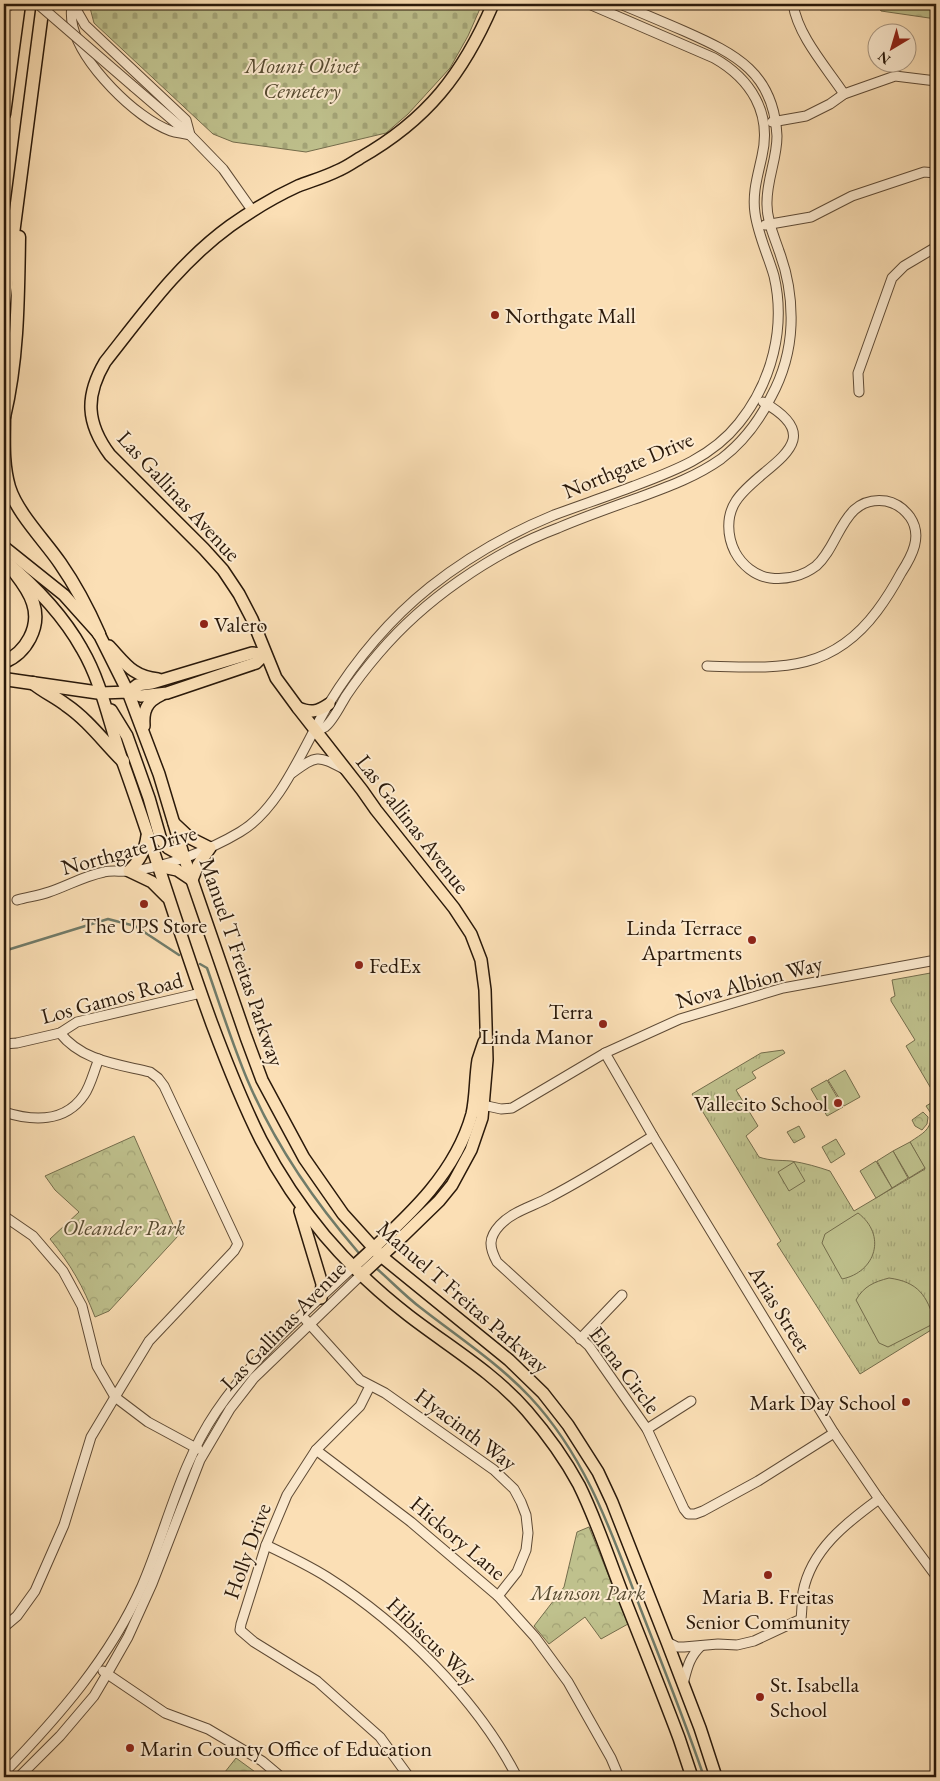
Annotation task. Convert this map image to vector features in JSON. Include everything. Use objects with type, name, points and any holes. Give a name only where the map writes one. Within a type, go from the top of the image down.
[{"type":"highway","points":[[4,44],[12,4]]},
{"type":"highway","points":[[4,114],[19,4]]},
{"type":"highway","points":[[4,303],[44,4]]},
{"type":"highway","points":[[20,180],[18,298],[11,375],[4,416],[4,463],[9,488],[23,514],[61,563],[86,604],[99,634]]},
{"type":"highway","points":[[4,662],[12,658],[24,647],[31,637],[34,619],[34,605],[31,597],[7,563]]},
{"type":"highway","points":[[4,679],[102,693]]},
{"type":"highway","points":[[33,684],[46,694],[66,704],[123,761]]},
{"type":"main road","points":[[348,166],[399,133],[433,102],[462,65],[493,4]]},
{"type":"main road","points":[[348,166],[362,164],[377,156],[403,138],[438,107],[467,69],[480,48],[500,4]]},
{"type":"main road","name":"Las Gallinas Avenue","points":[[348,166],[298,186],[252,210],[206,244],[161,290],[105,362],[92,389],[90,405],[92,422],[99,440],[110,455],[223,570],[243,602],[276,678],[453,908],[471,934],[481,960],[485,990],[486,1035],[478,1059],[478,1104],[482,1118],[471,1150],[452,1185],[426,1214],[367,1261]]},
{"type":"main road","name":"Manuel T Freitas Parkway","points":[[4,547],[58,589],[99,634],[128,692],[144,732],[184,857],[262,1080],[285,1124],[322,1185],[343,1214],[367,1261],[408,1314],[492,1377],[525,1408],[550,1440],[579,1485],[679,1738],[692,1777]]},
{"type":"main road","name":"Manuel T Freitas Parkway","points":[[7,563],[42,596],[70,630],[83,650],[102,693],[201,993],[240,1098],[266,1149],[297,1202],[331,1244],[367,1261],[509,1360],[543,1393],[568,1425],[605,1487],[667,1642],[716,1777]]},
{"type":"main road","points":[[99,634],[136,673],[142,677],[162,680]]},
{"type":"main road","points":[[128,692],[137,685],[152,683],[252,653],[266,654]]},
{"type":"main road","points":[[144,732],[144,714],[147,705],[154,698],[256,663],[266,654]]},
{"type":"main road","points":[[167,692],[141,696],[128,692],[102,693],[127,736],[150,798],[162,840],[168,848],[184,857]]},
{"type":"main road","points":[[298,708],[309,712],[316,711],[329,704]]},
{"type":"main road","points":[[158,866],[177,870],[192,880],[198,865],[210,848],[190,838],[174,823]]},
{"type":"main road","points":[[148,834],[146,848],[142,856],[129,871],[152,882],[169,899]]},
{"type":"main road","name":"Las Gallinas Avenue","points":[[367,1261],[441,1178],[455,1154],[478,1104]]},
{"type":"main road","points":[[441,1178],[452,1185]]},
{"type":"main road","points":[[297,1202],[322,1284],[321,1298]]},
{"type":"street","points":[[38,4],[190,135],[223,169],[252,210]]},
{"type":"street","points":[[73,4],[85,25],[186,120],[190,135]]},
{"type":"street","points":[[73,4],[71,13],[73,28],[86,54],[115,92],[152,121],[171,131],[190,135]]},
{"type":"street","name":"Northgate Drive","points":[[17,900],[46,893],[99,873],[129,871],[158,866],[210,848],[244,830],[274,801],[329,704],[356,664],[378,637],[409,605],[450,572],[515,533],[552,516],[667,474],[697,460],[727,437],[756,398],[764,383],[773,356],[776,342],[778,309],[773,273],[758,227],[754,200],[755,184],[762,155],[764,123],[759,106],[752,92],[742,79],[728,66],[714,58],[589,4]]},
{"type":"street","name":"Northgate Drive","points":[[315,731],[326,726],[357,680],[380,652],[416,615],[474,571],[521,544],[557,528],[672,485],[704,470],[736,446],[759,418],[776,388],[785,359],[791,327],[791,308],[790,290],[785,270],[767,212],[767,193],[777,141],[776,122],[771,102],[763,85],[736,56],[720,47],[620,4]]},
{"type":"street","points":[[793,4],[795,17],[801,30],[844,94]]},
{"type":"street","points":[[86,54],[98,49],[111,50]]},
{"type":"street","points":[[764,123],[794,119],[813,113],[844,94],[895,76],[936,81]]},
{"type":"street","points":[[758,227],[811,216],[852,196],[924,172],[936,173]]},
{"type":"street","points":[[859,392],[858,373],[892,278],[904,266],[936,247]]},
{"type":"street","points":[[707,666],[763,668],[786,666],[809,661],[837,649],[860,631],[878,610],[912,555],[916,543],[916,530],[912,519],[902,508],[890,502],[877,500],[864,503],[854,510],[846,519],[825,555],[817,565],[806,572],[795,577],[767,578],[754,572],[743,563],[735,553],[730,539],[728,527],[730,514],[736,501],[744,491],[784,456],[793,439],[788,421],[767,404],[756,398]]},
{"type":"street","points":[[409,605],[416,615]]},
{"type":"street","points":[[290,774],[308,761],[318,758],[324,758],[346,770]]},
{"type":"street","name":"Nova Albion Way","points":[[478,1104],[501,1109],[512,1108],[605,1053],[680,1019],[783,988],[936,960]]},
{"type":"street","name":"Los Gamos Road","points":[[4,1044],[17,1043],[60,1033],[77,1022],[201,993]]},
{"type":"street","points":[[4,1627],[17,1616],[35,1591],[64,1525],[91,1437],[115,1397],[149,1342],[234,1251],[238,1244],[164,1086],[158,1078],[150,1072],[83,1054],[69,1044],[60,1033]]},
{"type":"street","name":"Arias Street","points":[[605,1053],[653,1136],[834,1432],[879,1499],[936,1576]]},
{"type":"street","points":[[4,1112],[22,1118],[40,1120],[63,1114],[85,1094],[99,1059]]},
{"type":"street","name":"Elena Circle","points":[[653,1136],[552,1197],[507,1218],[499,1226],[491,1239],[490,1250],[497,1262],[589,1346],[647,1429],[688,1514],[692,1515],[703,1511],[758,1481],[834,1432]]},
{"type":"street","points":[[4,1216],[33,1236],[63,1271],[82,1306],[97,1366],[115,1397],[148,1422],[204,1453]]},
{"type":"street","name":"Las Gallinas Avenue","points":[[4,1774],[42,1733],[96,1667],[123,1624],[142,1585],[181,1477],[215,1413],[240,1379],[302,1316],[367,1261]]},
{"type":"street","name":"Las Gallinas Avenue","points":[[18,1777],[60,1736],[94,1696],[107,1674],[128,1637],[152,1584],[191,1480],[204,1453],[230,1409],[254,1378],[367,1261]]},
{"type":"street","points":[[580,1339],[622,1295]]},
{"type":"street","points":[[302,1316],[360,1380],[370,1386]]},
{"type":"street","name":"Holly Drive","points":[[370,1386],[360,1406],[316,1450],[287,1495],[266,1545],[240,1630],[254,1642],[317,1681],[380,1737],[409,1777]]},
{"type":"street","name":"Hyacinth Way","points":[[370,1386],[385,1392],[494,1470],[514,1488],[526,1515],[528,1533],[526,1550],[517,1572],[498,1596]]},
{"type":"street","points":[[647,1429],[691,1401]]},
{"type":"street","points":[[4,1416],[4,1436]]},
{"type":"street","name":"Hickory Lane","points":[[316,1450],[411,1522],[498,1596],[535,1637],[568,1682],[611,1758],[619,1777]]},
{"type":"street","points":[[667,1642],[677,1647],[718,1644],[736,1645],[754,1641],[802,1619],[803,1593],[808,1574],[819,1556],[828,1542],[846,1524],[879,1499]]},
{"type":"street","name":"Hibiscus Way","points":[[266,1545],[326,1576],[398,1628],[465,1698],[493,1736],[518,1777]]},
{"type":"street","points":[[683,1684],[693,1653],[702,1646]]},
{"type":"street","points":[[96,1667],[165,1713],[208,1729],[262,1761],[281,1777]]},
{"type":"green space","name":"Mount Olivet Cemetery","points":[[89,4],[482,4],[468,36],[450,68],[408,114],[386,133],[306,152],[233,142],[213,134],[94,23]]},
{"type":"green space","points":[[877,4],[936,4],[936,19],[881,11]]},
{"type":"green space","points":[[936,972],[936,1097],[906,1046],[915,1040],[891,998],[895,996],[892,980]]},
{"type":"green space","points":[[783,1050],[785,1053],[752,1072],[756,1078],[736,1090],[758,1126],[746,1136],[759,1157],[791,1161],[830,1171],[854,1211],[925,1169],[910,1142],[922,1134],[930,1125],[932,1115],[926,1106],[936,1100],[936,1327],[860,1374],[777,1244],[781,1241],[692,1094],[761,1053]]},
{"type":"green space","points":[[845,1070],[860,1097],[844,1106],[828,1080]]},
{"type":"green space","points":[[827,1080],[843,1107],[827,1116],[811,1089]]},
{"type":"green space","points":[[923,1112],[928,1117],[927,1124],[922,1130],[915,1126],[912,1120]]},
{"type":"green space","points":[[799,1126],[805,1137],[794,1143],[787,1132]]},
{"type":"green space","name":"Oleander Park","points":[[134,1136],[178,1236],[109,1311],[95,1317],[76,1276],[50,1239],[79,1212],[55,1190],[45,1176]]},
{"type":"green space","points":[[836,1139],[845,1154],[831,1163],[822,1147]]},
{"type":"green space","points":[[910,1142],[925,1168],[909,1178],[893,1151]]},
{"type":"green space","points":[[893,1151],[908,1178],[892,1188],[877,1161]]},
{"type":"green space","points":[[876,1161],[892,1188],[876,1198],[860,1171]]},
{"type":"green space","points":[[794,1162],[805,1181],[789,1191],[778,1172]]},
{"type":"green space","points":[[858,1213],[873,1232],[874,1252],[870,1261],[863,1269],[854,1275],[842,1279],[822,1243],[825,1234]]},
{"type":"green space","points":[[889,1278],[907,1283],[920,1292],[929,1305],[935,1323],[888,1347],[879,1343],[856,1300],[862,1291],[870,1285]]},
{"type":"green space","name":"Munson Park","points":[[589,1527],[628,1624],[601,1639],[585,1617],[549,1644],[534,1626],[564,1587],[577,1532]]},
{"type":"green space","points":[[236,1758],[262,1777],[221,1777]]},
{"type":"waterway","points":[[4,951],[108,919],[135,926],[179,955]]},
{"type":"waterway","points":[[200,964],[207,968],[231,1038],[269,1126],[310,1191],[358,1252]]},
{"type":"waterway","points":[[376,1268],[415,1303],[518,1385],[550,1421],[567,1445],[583,1471],[608,1525],[674,1694],[704,1777]]},
{"type":"place","name":"Northgate Mall","points":[[495,315]]},
{"type":"place","name":"Valero","points":[[204,624]]},
{"type":"place","name":"The UPS Store","points":[[144,904]]},
{"type":"place","name":"Linda Terrace Apartments","points":[[752,940]]},
{"type":"place","name":"FedEx","points":[[359,965]]},
{"type":"place","name":"Terra Linda Manor","points":[[603,1024]]},
{"type":"place","name":"Vallecito School","points":[[838,1103]]},
{"type":"place","name":"Mark Day School","points":[[906,1402]]},
{"type":"place","name":"Maria B. Freitas Senior Community","points":[[768,1575]]},
{"type":"place","name":"St. Isabella School","points":[[760,1697]]},
{"type":"place","name":"Marin County Office of Education","points":[[130,1748]]}]
